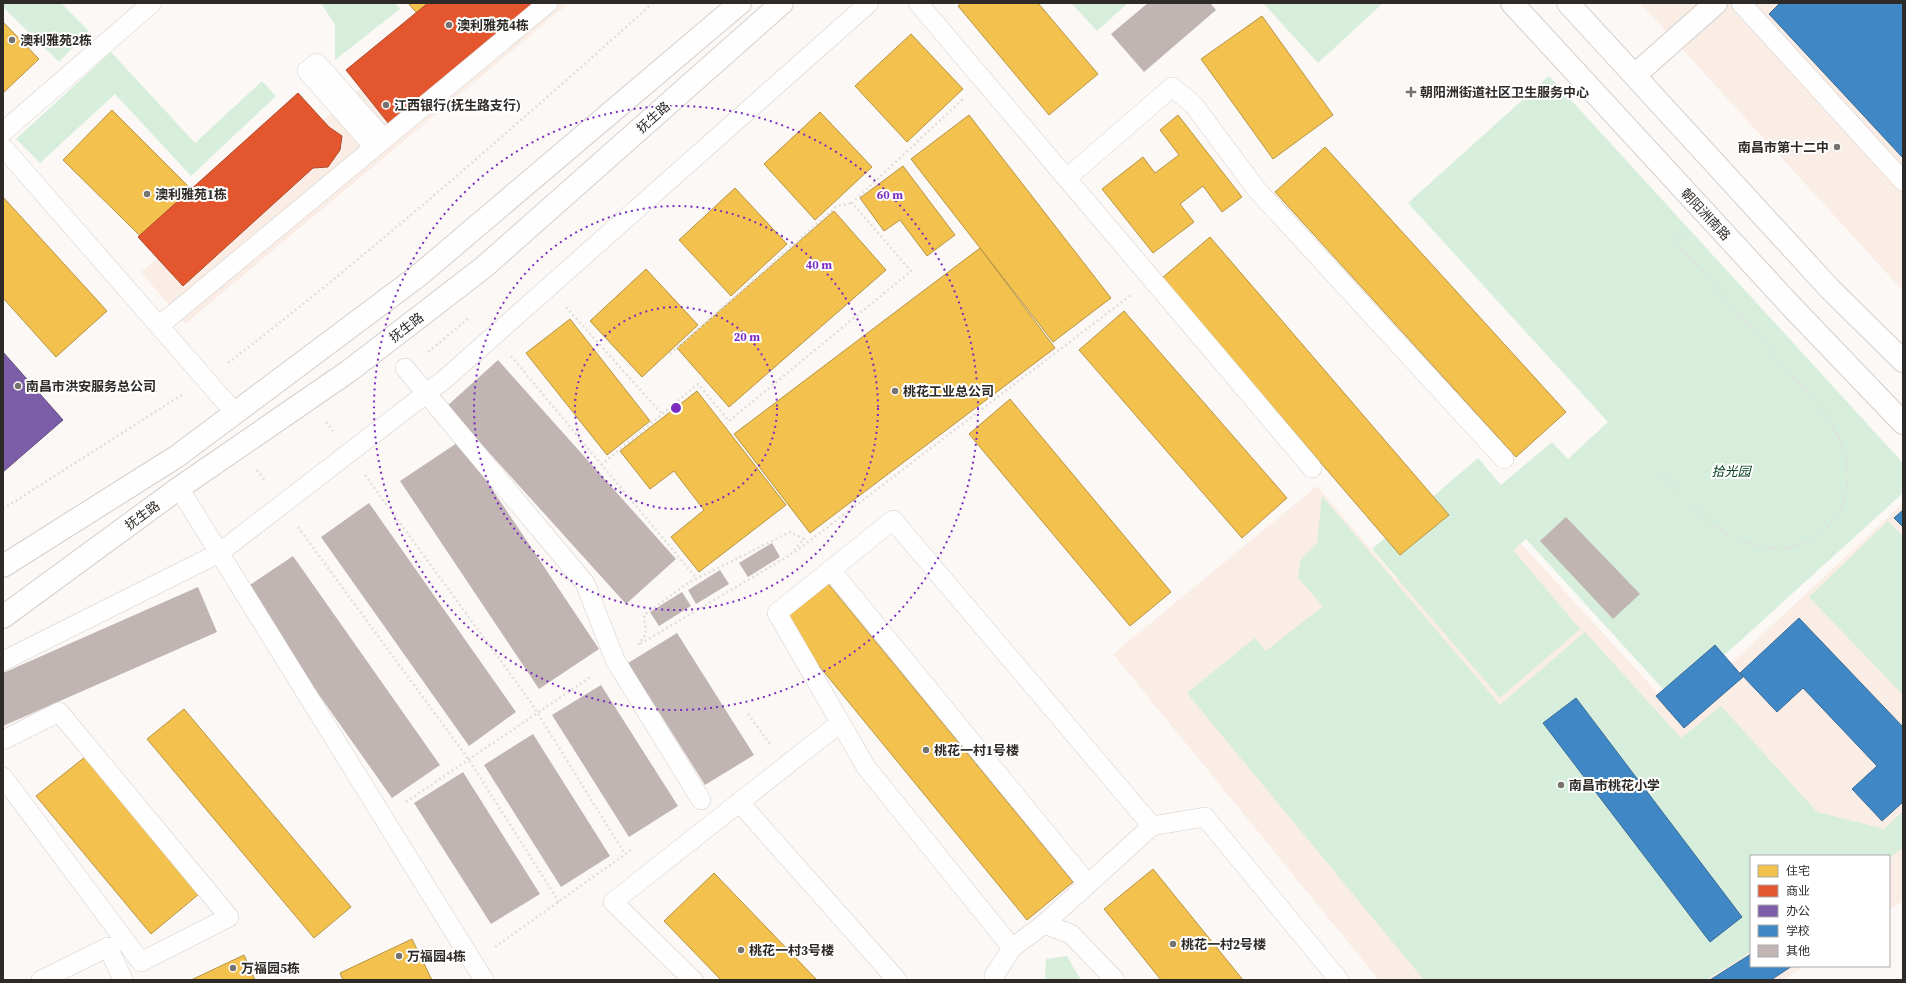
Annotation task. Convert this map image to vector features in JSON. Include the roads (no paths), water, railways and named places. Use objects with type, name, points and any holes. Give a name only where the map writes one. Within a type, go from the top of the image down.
[{"type":"main road","points":[[3,566],[176,458],[418,276],[740,3]]},
{"type":"main road","name":"抚生路","points":[[3,617],[179,488],[349,371],[484,267],[782,3]]},
{"type":"main road","name":"朝阳洲南路","points":[[1512,3],[1786,300],[1903,423]]},
{"type":"main road","points":[[1568,3],[1830,289],[1903,361]]},
{"type":"main road","points":[[1635,76],[1716,3]]},
{"type":"lane","points":[[3,132],[152,3]]},
{"type":"lane","points":[[159,326],[548,3]]},
{"type":"lane","points":[[3,661],[219,554],[426,393],[494,336],[869,3]]},
{"type":"lane","points":[[918,3],[1312,468]]},
{"type":"lane","points":[[1741,3],[1903,181]]},
{"type":"lane","points":[[1067,178],[1172,87],[1194,104],[1257,190],[1504,458]]},
{"type":"lane","points":[[3,147],[235,413]]},
{"type":"lane","points":[[404,368],[585,584],[615,660],[701,800]]},
{"type":"lane","points":[[179,488],[484,980]]},
{"type":"lane","points":[[1012,948],[866,767],[777,613],[893,520],[1152,826]]},
{"type":"lane","points":[[831,570],[1088,884]]},
{"type":"lane","points":[[3,740],[59,712],[229,917],[141,962],[3,777]]},
{"type":"lane","points":[[693,980],[613,902],[840,723]]},
{"type":"lane","points":[[739,802],[897,980]]},
{"type":"lane","points":[[995,980],[994,976],[1012,948],[1044,924],[1152,826],[1205,817],[1339,980]]},
{"type":"lane","points":[[1044,924],[1071,934],[1115,980]]},
{"type":"lane","points":[[41,980],[108,947],[123,980]]},
{"type":"place","name":"澳利雅苑4栋","points":[[449,25]]},
{"type":"place","name":"澳利雅苑2栋","points":[[12,40]]},
{"type":"place","name":"朝阳洲街道社区卫生服务中心","points":[[1411,92]]},
{"type":"place","name":"江西银行(抚生路支行)","points":[[386,105]]},
{"type":"place","name":"南昌市第十二中","points":[[1837,147]]},
{"type":"place","name":"澳利雅苑1栋","points":[[147,194]]},
{"type":"place","name":"南昌市洪安服务总公司","points":[[18,386]]},
{"type":"place","name":"桃花工业总公司","points":[[895,391]]},
{"type":"place","name":"桃花一村1号楼","points":[[926,750]]},
{"type":"place","name":"南昌市桃花小学","points":[[1561,785]]},
{"type":"place","name":"桃花一村2号楼","points":[[1173,944]]},
{"type":"place","name":"桃花一村3号楼","points":[[741,950]]},
{"type":"place","name":"万福园4栋","points":[[399,956]]},
{"type":"place","name":"万福园5栋","points":[[233,968]]},
{"type":"park label","name":"拾光园","points":[[1731,471]]}]
